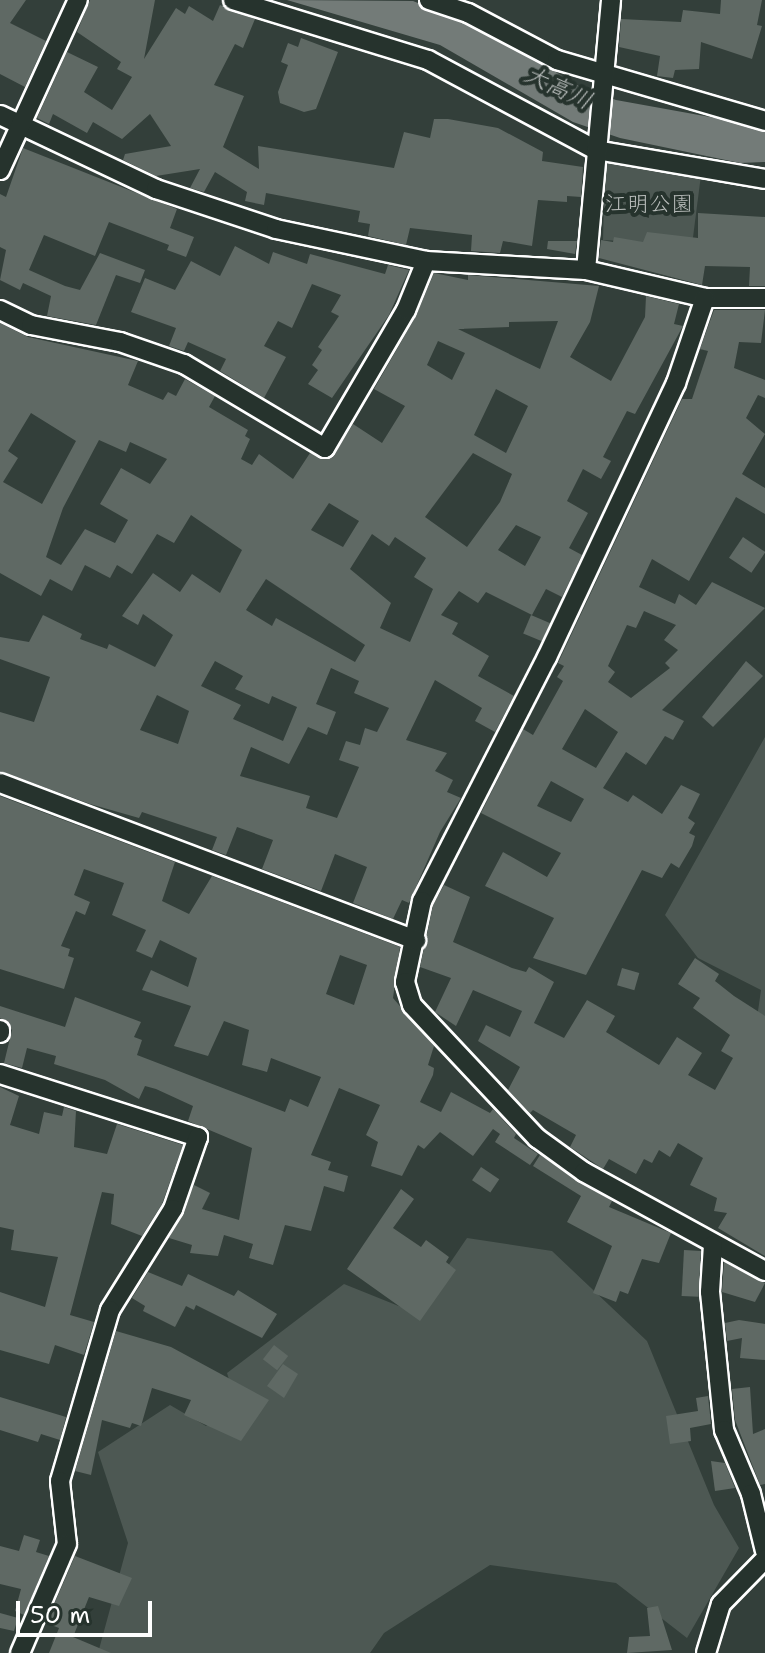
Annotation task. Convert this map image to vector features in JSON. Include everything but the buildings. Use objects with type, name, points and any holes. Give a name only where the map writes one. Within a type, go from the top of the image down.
[{"type":"street","points":[[0,170],[78,0]]},
{"type":"street","points":[[233,0],[428,60],[597,144],[765,179]]},
{"type":"street","points":[[429,0],[469,6],[557,60],[604,82],[765,121]]},
{"type":"street","points":[[586,270],[611,0]]},
{"type":"street","points":[[0,115],[156,189],[276,229],[426,261],[586,270],[705,298],[765,298]]},
{"type":"street","points":[[0,310],[31,325],[120,342],[184,364],[325,448],[406,310],[426,261]]},
{"type":"street","points":[[705,298],[676,383],[547,657],[422,901],[405,982],[412,1005],[481,1083],[509,1104],[537,1138],[584,1172],[765,1271]]},
{"type":"street","points":[[0,783],[416,940]]},
{"type":"street","points":[[0,1074],[198,1137],[173,1209],[110,1310],[60,1481],[67,1544],[20,1653]]},
{"type":"street","points":[[713,1245],[710,1292],[724,1430],[751,1494],[765,1551]]},
{"type":"street","points":[[706,1653],[721,1604],[765,1559]]},
{"type":"green space","name":"江明公園","points":[[605,158],[701,175],[692,245],[603,240]]},
{"type":"green space","points":[[765,737],[765,1023],[757,1018],[761,990],[698,958],[665,915]]},
{"type":"green space","points":[[467,1238],[552,1251],[647,1341],[714,1505],[739,1548],[687,1638],[616,1583],[490,1565],[384,1633],[370,1653],[98,1653],[128,1543],[98,1452],[170,1405],[206,1426],[237,1406],[227,1373],[344,1284],[416,1313]]},
{"type":"water","name":"大高川","points":[[287,0],[413,1],[486,30],[579,86],[616,100],[765,127],[765,162],[740,163],[620,138],[573,122],[440,45]]}]
